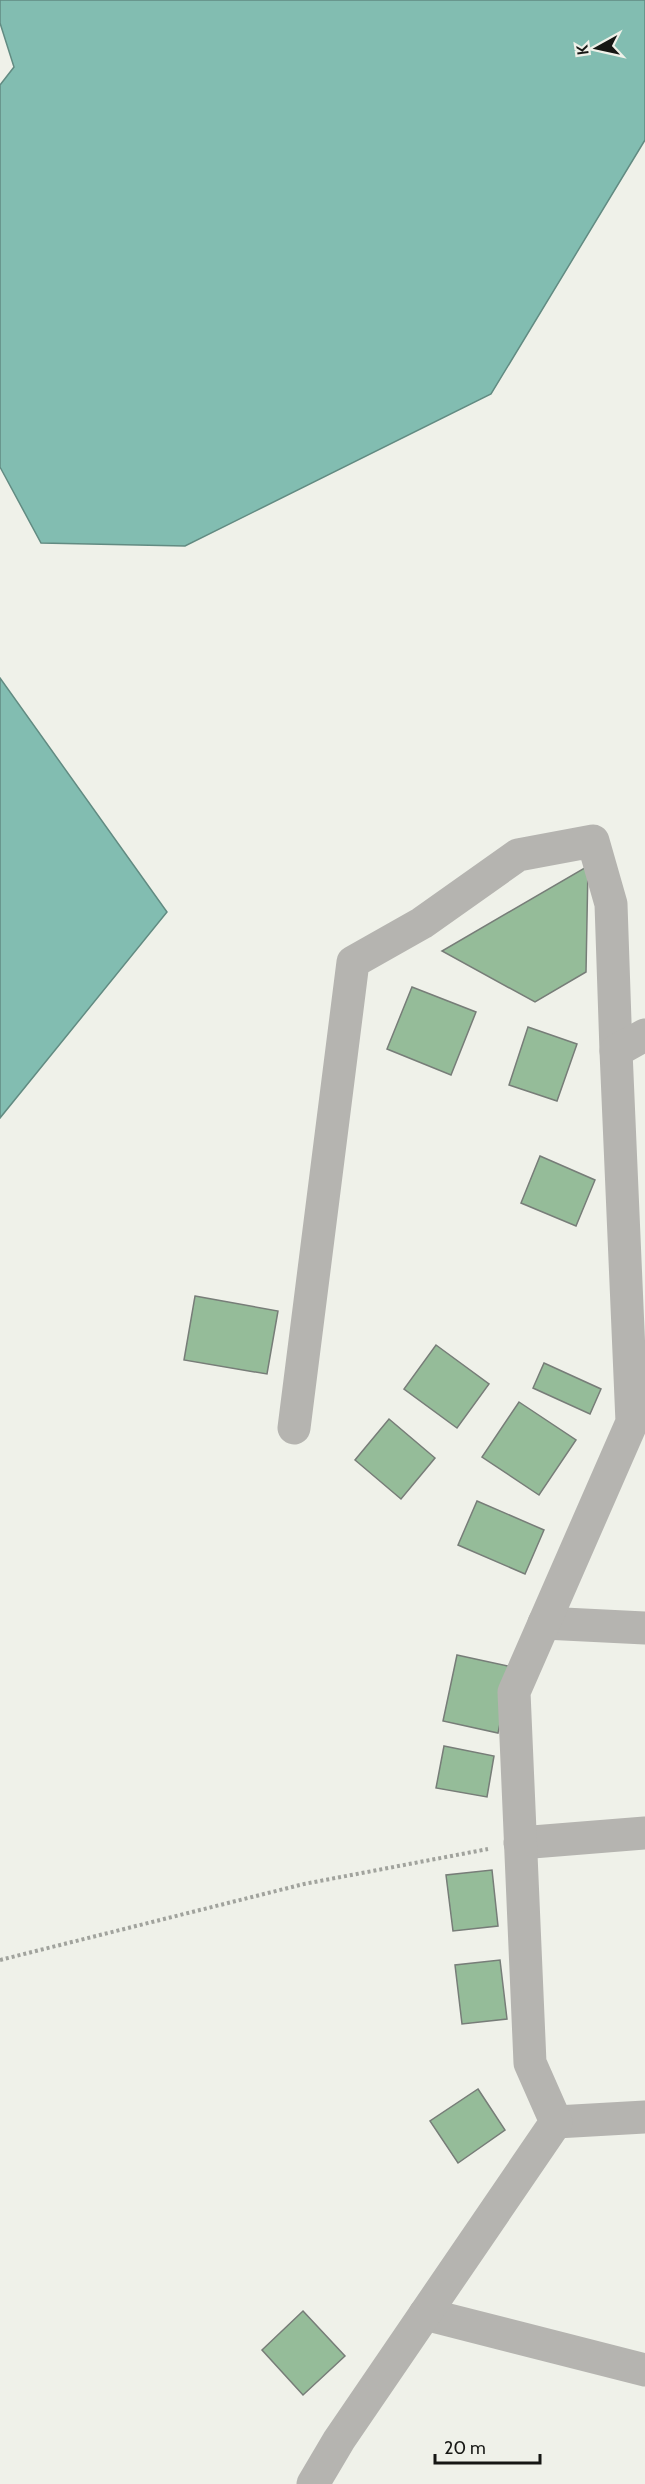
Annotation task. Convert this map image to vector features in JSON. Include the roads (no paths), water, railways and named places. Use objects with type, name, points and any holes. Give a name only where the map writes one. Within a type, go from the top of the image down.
[{"type":"street","points":[[294,1428],[353,962],[422,922],[518,855],[593,841],[611,904],[632,1422],[514,1692],[530,2064],[556,2122]]},
{"type":"street","points":[[616,1051],[645,1035]]},
{"type":"street","points":[[544,1623],[645,1628]]},
{"type":"street","points":[[520,1843],[645,1833]]},
{"type":"street","points":[[556,2122],[645,2117]]},
{"type":"street","points":[[313,2484],[339,2440],[556,2122]]},
{"type":"street","points":[[425,2314],[645,2370]]},
{"type":"water","points":[[0,0],[645,0],[645,140],[491,394],[185,546],[41,543],[0,467],[0,85],[14,67],[0,23]]},
{"type":"water","points":[[0,678],[167,912],[0,1118]]}]
